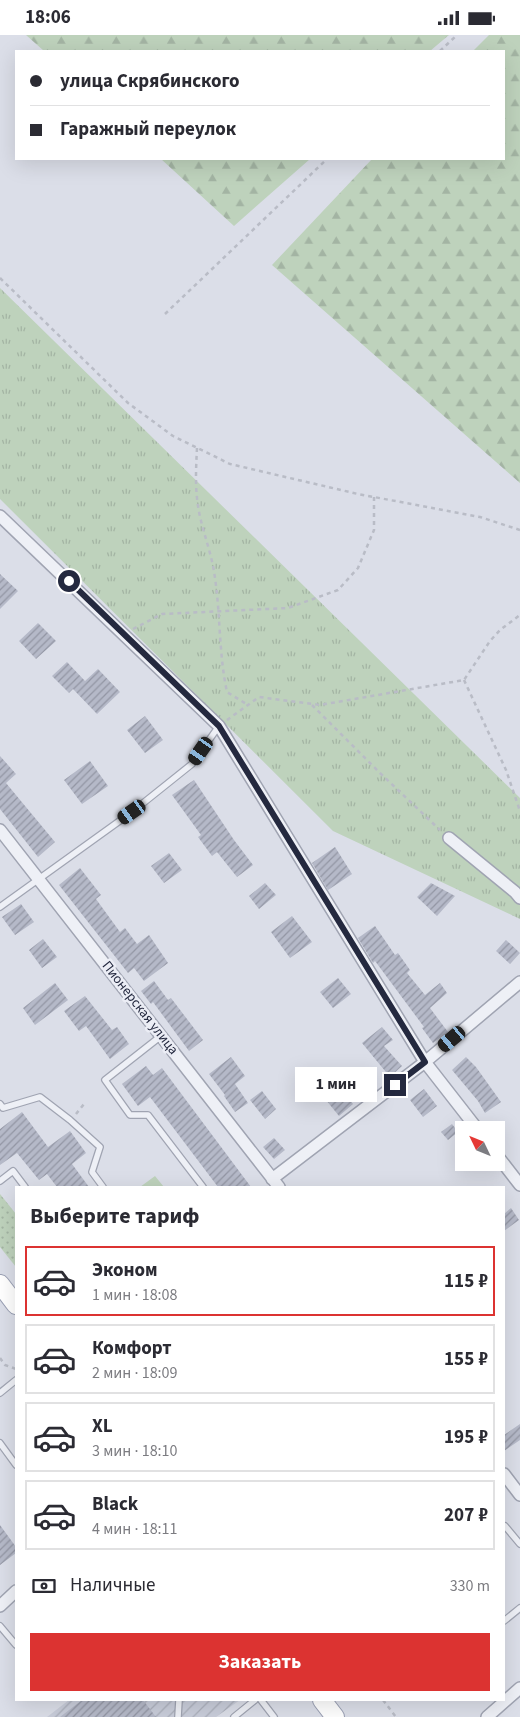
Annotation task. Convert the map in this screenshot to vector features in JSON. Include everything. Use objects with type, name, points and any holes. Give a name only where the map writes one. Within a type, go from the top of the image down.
[{"type":"main road","points":[[0,1284],[15,1304]]},
{"type":"main road","points":[[323,1701],[335,1717]]},
{"type":"street","points":[[0,516],[219,726],[425,1062],[471,1121]]},
{"type":"street","name":"Пионерская улица","points":[[0,830],[276,1183]]},
{"type":"street","points":[[449,838],[520,898]]},
{"type":"street","points":[[276,1183],[520,982]]},
{"type":"street","points":[[505,1166],[520,1185]]},
{"type":"street","points":[[505,1475],[520,1495]]},
{"type":"street","points":[[1,1603],[15,1592]]},
{"type":"street","points":[[487,1717],[520,1688]]},
{"type":"lane","points":[[0,907],[132,812],[192,764],[219,726]]},
{"type":"lane","points":[[161,1035],[105,1080],[130,1115],[148,1115],[202,1186]]},
{"type":"lane","points":[[0,1105],[2,1108],[40,1097],[70,1120],[100,1147],[92,1172],[102,1186]]},
{"type":"lane","points":[[0,1181],[12,1171],[24,1186]]},
{"type":"lane","points":[[0,1393],[15,1381]]},
{"type":"lane","points":[[0,1443],[15,1464]]},
{"type":"lane","points":[[505,1526],[520,1544]]},
{"type":"lane","points":[[505,1620],[520,1608]]},
{"type":"lane","points":[[0,1626],[15,1644]]},
{"type":"lane","points":[[178,1717],[179,1701]]},
{"type":"lane","points":[[234,1717],[254,1701]]},
{"type":"lane","points":[[262,1701],[274,1717]]},
{"type":"path","points":[[441,50],[457,35]]},
{"type":"path","points":[[165,314],[326,160]]},
{"type":"path","points":[[0,278],[128,403],[173,436],[230,464],[374,497],[480,517],[520,530]]},
{"type":"path","points":[[197,448],[198,506],[213,566],[223,674],[227,693],[248,705]]},
{"type":"path","points":[[124,634],[162,614],[288,608],[338,590],[358,568],[374,530],[374,497]]},
{"type":"path","points":[[219,726],[259,697],[320,705],[464,680],[490,641],[500,630],[520,615]]},
{"type":"path","points":[[464,680],[506,769],[520,811]]},
{"type":"path","points":[[312,704],[381,774],[449,838]]},
{"type":"path","points":[[0,1358],[5,1365],[15,1369]]},
{"type":"path","points":[[384,1701],[396,1717]]},
{"type":"shaded area","points":[[68,1701],[239,1701],[216,1717],[47,1717]]},
{"type":"green space","points":[[26,35],[449,35],[431,50],[43,50]]},
{"type":"green space","points":[[489,35],[520,35],[520,483],[272,265],[371,160],[505,160],[505,50],[474,50]]},
{"type":"green space","points":[[162,160],[309,160],[234,226]]},
{"type":"green space","points":[[0,288],[520,798],[520,919],[333,831],[0,499]]},
{"type":"green space","points":[[155,1176],[163,1186],[141,1186]]},
{"type":"green space","points":[[0,1194],[15,1213],[15,1266],[0,1247]]},
{"type":"building","points":[[0,574],[18,591],[0,609]]},
{"type":"building","points":[[38,623],[56,641],[36,659],[19,641]]},
{"type":"building","points":[[67,662],[85,681],[98,669],[120,692],[97,714],[73,689],[69,693],[52,676]]},
{"type":"building","points":[[145,716],[163,740],[145,753],[127,730]]},
{"type":"building","points":[[0,756],[16,774],[6,783],[55,842],[38,857],[0,809]]},
{"type":"building","points":[[90,761],[108,786],[82,804],[64,780]]},
{"type":"building","points":[[194,780],[253,865],[237,877],[217,852],[212,856],[198,837],[201,835],[172,795]]},
{"type":"building","points":[[335,847],[352,874],[328,890],[312,863]]},
{"type":"building","points":[[169,853],[182,870],[164,883],[151,866]]},
{"type":"building","points":[[80,868],[101,895],[96,899],[120,932],[125,928],[137,944],[149,935],[168,963],[144,981],[134,968],[128,973],[59,885]]},
{"type":"building","points":[[265,883],[276,895],[259,909],[249,896]]},
{"type":"building","points":[[431,883],[455,896],[437,916],[417,897]]},
{"type":"building","points":[[21,904],[34,922],[15,935],[2,917]]},
{"type":"building","points":[[292,916],[312,942],[290,958],[271,932]]},
{"type":"building","points":[[375,926],[395,955],[398,953],[410,970],[407,973],[425,995],[440,983],[447,993],[430,1008],[448,1032],[433,1043],[422,1028],[424,1027],[375,961],[373,963],[358,938]]},
{"type":"building","points":[[43,939],[57,957],[42,968],[29,950]]},
{"type":"building","points":[[506,940],[520,953],[510,964],[496,951]]},
{"type":"building","points":[[338,978],[351,994],[333,1008],[320,992]]},
{"type":"building","points":[[154,981],[168,1000],[171,998],[203,1040],[189,1051],[153,1002],[151,1004],[141,991]]},
{"type":"building","points":[[55,983],[68,1000],[35,1025],[23,1008]]},
{"type":"building","points":[[85,996],[112,1030],[117,1027],[129,1044],[110,1059],[86,1026],[79,1031],[64,1011]]},
{"type":"building","points":[[382,1027],[393,1040],[384,1046],[402,1066],[390,1077],[362,1043]]},
{"type":"building","points":[[231,1057],[245,1076],[235,1084],[248,1103],[235,1112],[209,1074]]},
{"type":"building","points":[[466,1057],[476,1067],[501,1102],[485,1113],[478,1101],[452,1070]]},
{"type":"building","points":[[146,1066],[153,1075],[162,1068],[250,1186],[217,1186],[150,1097],[138,1106],[122,1084]]},
{"type":"building","points":[[341,1088],[353,1104],[339,1116],[326,1100]]},
{"type":"building","points":[[424,1089],[437,1106],[423,1117],[410,1100]]},
{"type":"building","points":[[262,1091],[276,1109],[265,1119],[250,1100]]},
{"type":"building","points":[[22,1112],[48,1147],[70,1131],[86,1153],[72,1164],[88,1186],[56,1186],[47,1174],[39,1180],[17,1153],[0,1165],[0,1129]]},
{"type":"building","points":[[452,1124],[455,1128],[455,1134],[448,1140],[441,1132]]},
{"type":"building","points":[[274,1138],[285,1150],[274,1159],[263,1147]]},
{"type":"building","points":[[511,1208],[519,1220],[505,1230],[505,1213]]},
{"type":"building","points":[[520,1424],[520,1440],[505,1450],[505,1434]]},
{"type":"building","points":[[0,1525],[15,1546],[15,1554],[0,1565]]},
{"type":"building","points":[[81,1701],[144,1701],[156,1717],[60,1717]]},
{"type":"route","points":[[69,581],[219,726],[425,1062],[395,1085]]}]
